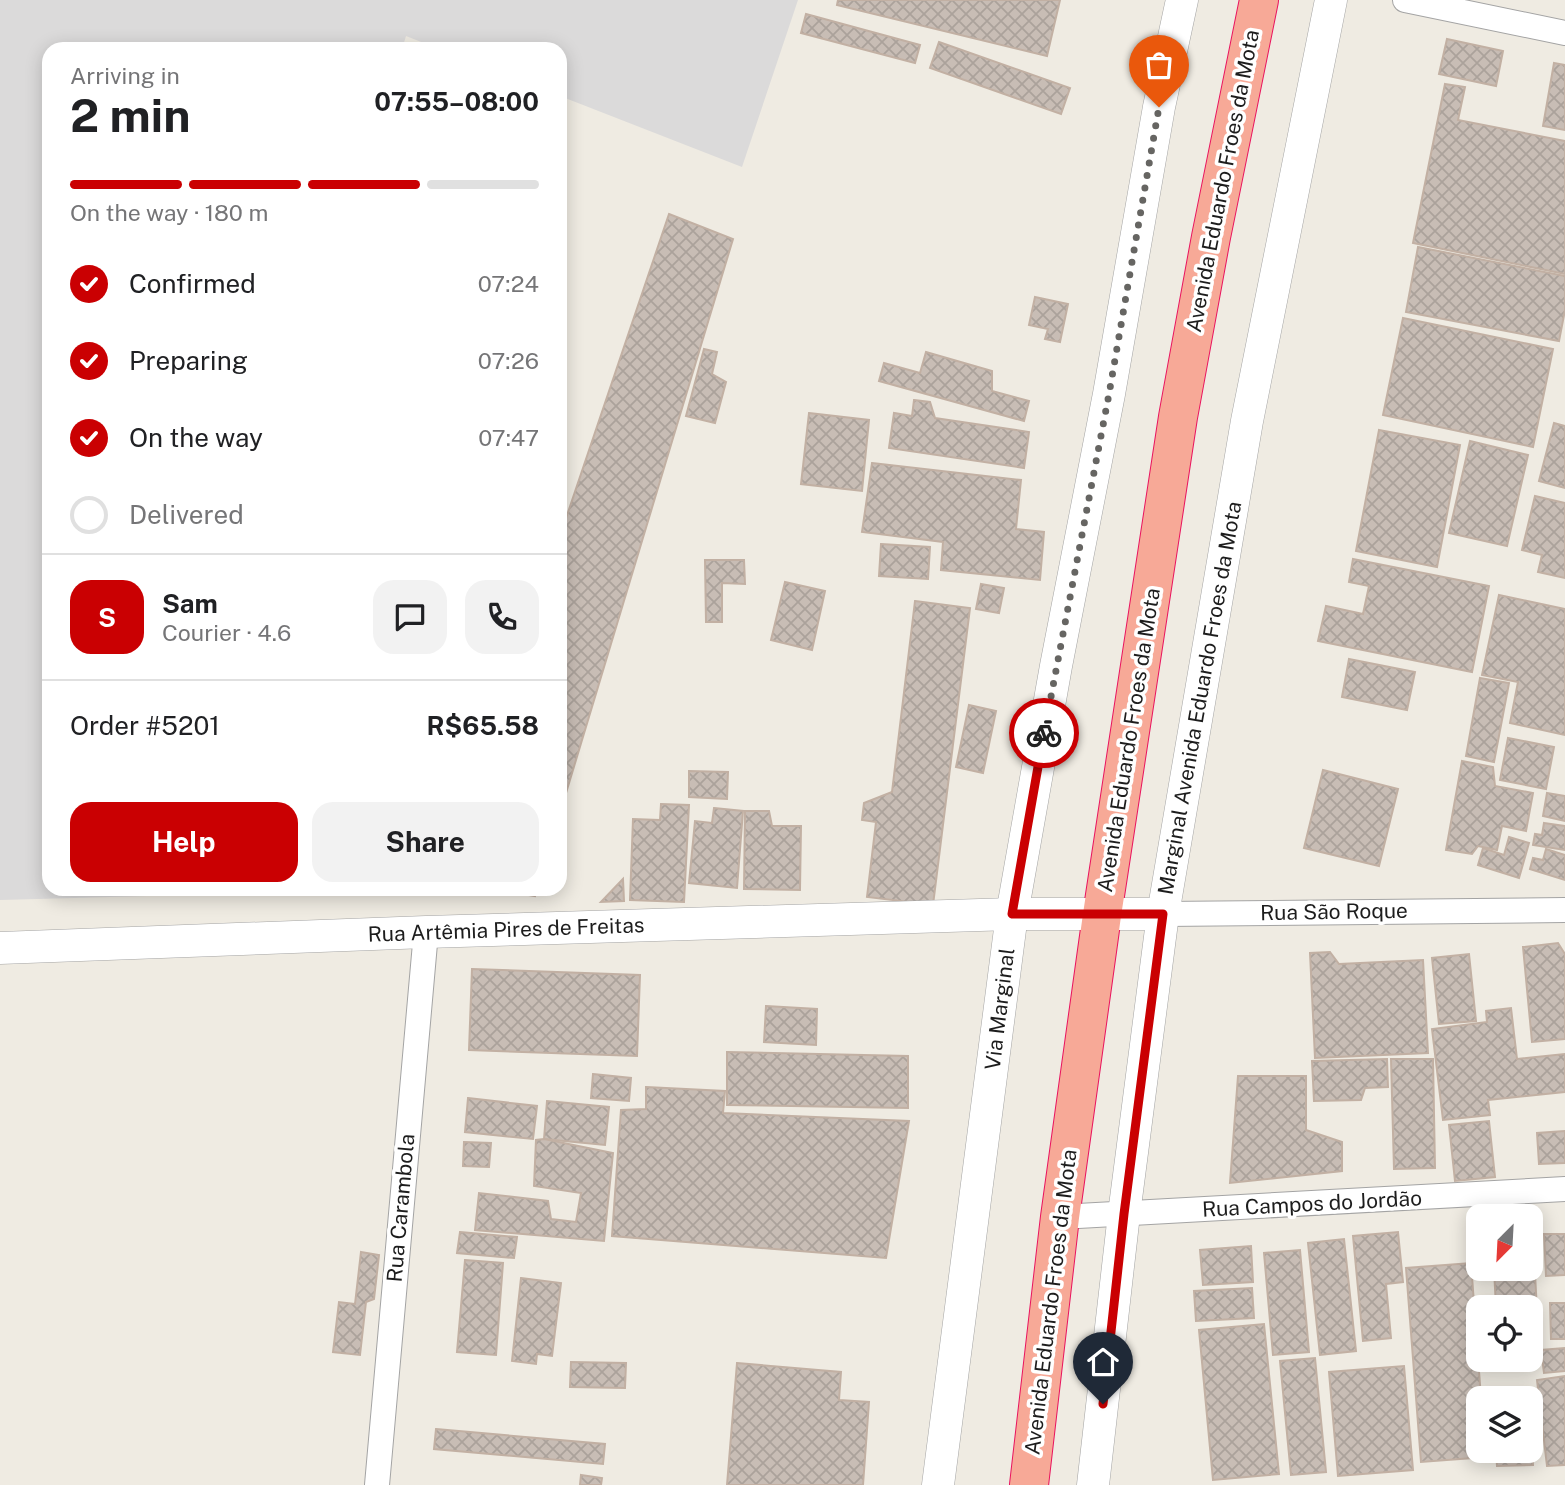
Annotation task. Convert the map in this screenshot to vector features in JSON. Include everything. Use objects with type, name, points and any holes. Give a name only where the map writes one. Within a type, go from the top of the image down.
[{"type":"highway","name":"Avenida Eduardo Froes da Mota","points":[[1029,1485],[1060,1217],[1102,915],[1178,417],[1259,0]]},
{"type":"street","name":"Via Marginal","points":[[938,1485],[1012,914],[1056,666],[1109,394],[1159,107],[1182,0]]},
{"type":"street","name":"Marginal Avenida Eduardo Froes da Mota","points":[[1093,1485],[1124,1214],[1163,914],[1247,421],[1331,0]]},
{"type":"street","points":[[1405,0],[1565,33]]},
{"type":"street","name":"Rua São Roque","points":[[1102,915],[1565,910]]},
{"type":"street","name":"Rua Artêmia Pires de Freitas","points":[[0,948],[1012,914],[1102,915]]},
{"type":"street","name":"Rua Carambola","points":[[377,1485],[426,932]]},
{"type":"street","name":"Rua Campos do Jordão","points":[[1060,1217],[1565,1189]]},
{"type":"shaded area","points":[[0,0],[798,0],[742,167],[567,99],[567,42],[421,42],[406,36],[404,42],[42,42],[42,896],[147,896],[0,900]]},
{"type":"building","points":[[838,0],[1060,0],[1047,56],[837,5]]},
{"type":"building","points":[[806,14],[920,45],[915,63],[801,33]]},
{"type":"building","points":[[1447,39],[1503,51],[1496,86],[1439,74]]},
{"type":"building","points":[[939,42],[1070,88],[1061,114],[930,68]]},
{"type":"building","points":[[1554,63],[1565,65],[1565,130],[1543,126]]},
{"type":"building","points":[[1445,84],[1465,87],[1458,120],[1565,141],[1565,274],[1413,243]]},
{"type":"building","points":[[669,214],[733,239],[567,790],[567,515]]},
{"type":"building","points":[[1418,247],[1565,276],[1565,310],[1559,341],[1406,312]]},
{"type":"building","points":[[1035,297],[1068,304],[1060,342],[1045,339],[1048,329],[1029,325]]},
{"type":"building","points":[[1403,318],[1553,349],[1533,447],[1383,415]]},
{"type":"building","points":[[704,349],[717,352],[712,374],[726,382],[715,423],[686,416]]},
{"type":"building","points":[[926,352],[992,371],[992,391],[1029,401],[1024,421],[879,381],[884,363],[920,373]]},
{"type":"building","points":[[914,400],[930,402],[935,418],[1029,432],[1024,468],[889,448],[894,413],[912,416]]},
{"type":"building","points":[[809,413],[869,420],[862,491],[801,484]]},
{"type":"building","points":[[1554,423],[1565,426],[1565,488],[1539,481]]},
{"type":"building","points":[[1379,430],[1460,445],[1437,567],[1356,551]]},
{"type":"building","points":[[1470,441],[1528,455],[1507,546],[1449,533]]},
{"type":"building","points":[[872,463],[1021,480],[1016,529],[1044,532],[1040,580],[941,570],[943,542],[862,532]]},
{"type":"building","points":[[1535,496],[1565,503],[1565,578],[1538,572],[1542,555],[1522,550]]},
{"type":"building","points":[[881,544],[930,547],[928,579],[879,576]]},
{"type":"building","points":[[1353,559],[1489,586],[1472,672],[1318,641],[1326,606],[1363,614],[1369,586],[1349,582]]},
{"type":"building","points":[[705,560],[744,560],[745,584],[722,583],[722,622],[706,622]]},
{"type":"building","points":[[785,582],[825,591],[812,650],[771,640]]},
{"type":"building","points":[[981,584],[1004,588],[999,613],[976,609]]},
{"type":"building","points":[[1499,595],[1565,609],[1565,735],[1510,723],[1518,682],[1482,675]]},
{"type":"building","points":[[915,601],[970,608],[933,905],[867,897],[876,822],[862,820],[864,803],[892,792]]},
{"type":"building","points":[[1349,659],[1415,672],[1407,710],[1342,697]]},
{"type":"building","points":[[1480,678],[1509,683],[1494,762],[1466,756]]},
{"type":"building","points":[[969,705],[996,711],[983,773],[956,767]]},
{"type":"building","points":[[1508,738],[1554,747],[1546,789],[1500,780]]},
{"type":"building","points":[[1462,761],[1493,767],[1495,786],[1533,793],[1526,831],[1502,826],[1497,850],[1478,846],[1472,854],[1446,850]]},
{"type":"building","points":[[1323,770],[1398,789],[1379,866],[1304,848]]},
{"type":"building","points":[[689,771],[728,772],[727,799],[689,797]]},
{"type":"building","points":[[1547,793],[1565,796],[1565,821],[1543,816]]},
{"type":"building","points":[[661,804],[689,805],[684,902],[630,900],[633,819],[660,820]]},
{"type":"building","points":[[714,808],[743,811],[737,888],[689,883],[695,821],[712,823]]},
{"type":"building","points":[[745,811],[769,811],[772,826],[801,826],[800,890],[744,889]]},
{"type":"building","points":[[1544,823],[1565,826],[1565,850],[1533,845],[1535,834],[1542,835]]},
{"type":"building","points":[[1509,837],[1529,843],[1519,878],[1478,865],[1483,848],[1504,855]]},
{"type":"building","points":[[1546,849],[1565,855],[1565,880],[1530,869],[1533,858],[1543,860]]},
{"type":"building","points":[[623,879],[624,901],[601,902]]},
{"type":"building","points":[[1558,943],[1565,954],[1565,1039],[1532,1042],[1523,947]]},
{"type":"building","points":[[1330,952],[1339,964],[1423,960],[1428,1053],[1315,1058],[1310,953]]},
{"type":"building","points":[[1469,954],[1476,1021],[1439,1024],[1432,958]]},
{"type":"building","points":[[472,969],[640,975],[637,1056],[469,1050]]},
{"type":"building","points":[[766,1006],[817,1009],[816,1045],[764,1042]]},
{"type":"building","points":[[1511,1008],[1517,1059],[1565,1054],[1565,1092],[1488,1100],[1490,1115],[1443,1120],[1432,1029],[1487,1022],[1486,1011]]},
{"type":"building","points":[[727,1052],[908,1056],[908,1108],[727,1105]]},
{"type":"building","points":[[1387,1059],[1388,1087],[1365,1088],[1361,1100],[1314,1101],[1312,1061]]},
{"type":"building","points":[[1391,1059],[1433,1059],[1435,1168],[1394,1169]]},
{"type":"building","points":[[593,1074],[631,1078],[629,1101],[591,1098]]},
{"type":"building","points":[[1238,1076],[1306,1076],[1306,1130],[1342,1142],[1342,1171],[1230,1183]]},
{"type":"building","points":[[646,1087],[725,1091],[723,1113],[909,1121],[886,1258],[612,1236],[621,1110],[646,1109]]},
{"type":"building","points":[[468,1098],[537,1106],[533,1139],[465,1132]]},
{"type":"building","points":[[547,1101],[609,1107],[605,1145],[544,1139]]},
{"type":"building","points":[[1489,1121],[1495,1177],[1455,1181],[1449,1125]]},
{"type":"building","points":[[1565,1131],[1565,1163],[1539,1164],[1537,1133]]},
{"type":"building","points":[[544,1139],[613,1153],[604,1241],[475,1230],[479,1193],[548,1201],[551,1219],[576,1222],[581,1193],[534,1186],[536,1140]]},
{"type":"building","points":[[464,1142],[491,1143],[489,1167],[463,1166]]},
{"type":"building","points":[[460,1232],[517,1237],[514,1258],[457,1253]]},
{"type":"building","points":[[1398,1232],[1403,1282],[1386,1284],[1391,1338],[1363,1341],[1353,1236]]},
{"type":"building","points":[[1544,1234],[1565,1234],[1565,1275],[1546,1276]]},
{"type":"building","points":[[1344,1239],[1356,1351],[1320,1355],[1308,1243]]},
{"type":"building","points":[[1251,1246],[1253,1282],[1203,1285],[1200,1250]]},
{"type":"building","points":[[1300,1250],[1309,1352],[1273,1355],[1264,1253]]},
{"type":"building","points":[[361,1252],[379,1255],[374,1299],[366,1302],[360,1355],[333,1352],[339,1302],[355,1304]]},
{"type":"building","points":[[465,1260],[503,1263],[496,1355],[457,1352]]},
{"type":"building","points":[[1466,1263],[1466,1281],[1472,1281],[1473,1295],[1466,1295],[1466,1372],[1479,1372],[1480,1386],[1466,1386],[1466,1459],[1421,1462],[1406,1268]]},
{"type":"building","points":[[521,1278],[561,1283],[552,1356],[537,1354],[536,1364],[512,1361]]},
{"type":"building","points":[[1495,1281],[1535,1281],[1536,1295],[1495,1295]]},
{"type":"building","points":[[1252,1288],[1254,1318],[1196,1321],[1194,1291]]},
{"type":"building","points":[[1550,1303],[1565,1303],[1565,1339],[1551,1339]]},
{"type":"building","points":[[1264,1324],[1279,1474],[1213,1480],[1199,1330]]},
{"type":"building","points":[[1565,1348],[1565,1371],[1544,1373],[1543,1350]]},
{"type":"building","points":[[1315,1358],[1326,1472],[1291,1475],[1280,1361]]},
{"type":"building","points":[[571,1362],[626,1363],[625,1388],[570,1387]]},
{"type":"building","points":[[737,1363],[841,1372],[839,1400],[869,1402],[863,1485],[727,1485]]},
{"type":"building","points":[[1404,1366],[1413,1470],[1338,1476],[1329,1372]]},
{"type":"building","points":[[1565,1376],[1565,1465],[1547,1466],[1543,1432],[1543,1386],[1538,1386],[1537,1380]]},
{"type":"building","points":[[436,1429],[605,1444],[603,1464],[434,1449]]},
{"type":"building","points":[[1497,1463],[1533,1465],[1497,1466]]},
{"type":"building","points":[[581,1475],[602,1478],[601,1485],[580,1485]]},
{"type":"way so far","points":[[1044,733],[1109,394],[1159,107]]},
{"type":"route","points":[[1044,733],[1012,914],[1163,914],[1124,1214],[1103,1404]]}]
